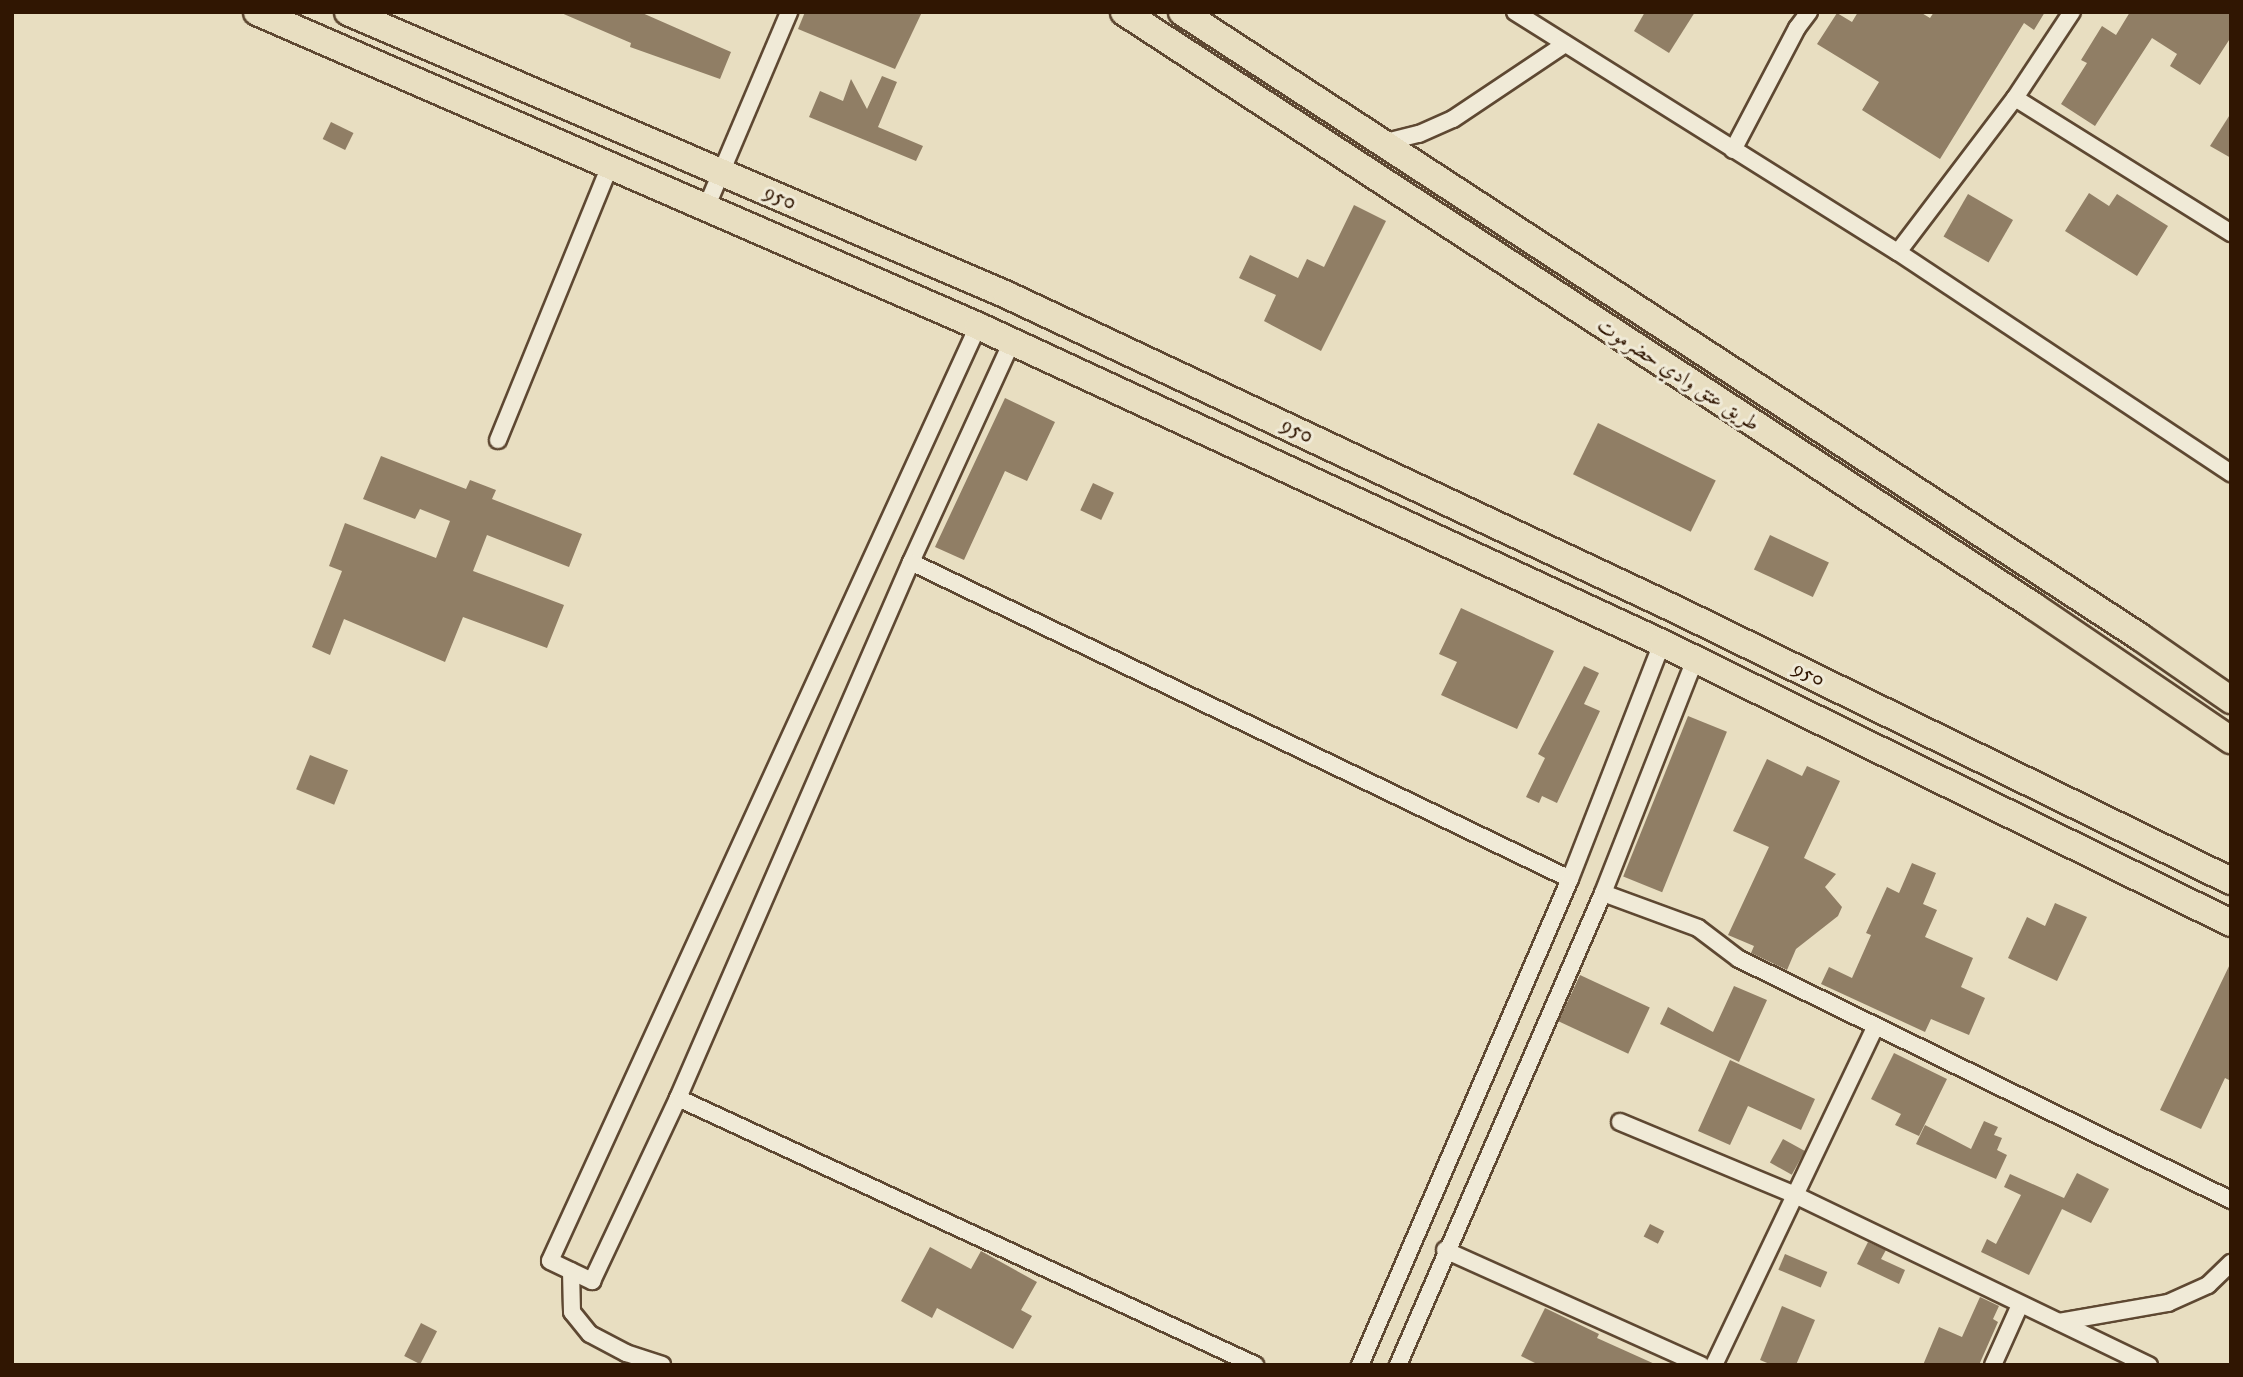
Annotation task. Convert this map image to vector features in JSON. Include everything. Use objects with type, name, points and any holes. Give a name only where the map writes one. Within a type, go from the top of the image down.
[{"type":"main road","name":"950","points":[[257,12],[978,326],[1011,344],[1662,643],[1694,662],[2231,923]]},
{"type":"main road","name":"950","points":[[348,12],[1007,295],[1678,610],[2231,881]]},
{"type":"main road","name":"طريق عتق وادي حضرموت","points":[[1124,12],[2035,607],[2231,740]]},
{"type":"main road","name":"طريق عتق وادي حضرموت","points":[[1182,12],[2140,637],[2231,701]]},
{"type":"main road","points":[[1970,796],[1989,762]]},
{"type":"street","points":[[706,208],[789,12]]},
{"type":"street","points":[[1515,12],[1898,251],[2231,473]]},
{"type":"street","points":[[1733,150],[1797,28],[1809,12]]},
{"type":"street","points":[[1898,251],[2015,98],[2072,12]]},
{"type":"street","points":[[1381,143],[1419,134],[1453,119],[1565,44]]},
{"type":"street","points":[[2015,98],[2231,233]]},
{"type":"street","points":[[498,440],[610,166]]},
{"type":"street","points":[[978,326],[550,1261],[592,1281],[678,1098],[911,562],[1011,344]]},
{"type":"street","points":[[911,562],[1570,879]]},
{"type":"street","points":[[1360,1365],[1570,879],[1662,643]]},
{"type":"street","points":[[1398,1365],[1445,1250],[1603,893],[1694,662]]},
{"type":"street","points":[[1603,893],[1698,928],[1740,959],[1875,1028],[2231,1200]]},
{"type":"street","points":[[1714,1365],[1875,1028]]},
{"type":"street","points":[[678,1098],[1255,1365]]},
{"type":"street","points":[[1620,1122],[1795,1195],[2020,1305],[2104,1341],[2149,1365]]},
{"type":"street","points":[[1445,1250],[1701,1365]]},
{"type":"street","points":[[2056,1322],[2168,1303],[2208,1285],[2231,1263]]},
{"type":"street","points":[[571,1271],[572,1311],[590,1334],[626,1353],[662,1365]]},
{"type":"street","points":[[1993,1365],[2020,1305]]},
{"type":"building","points":[[559,12],[640,12],[731,52],[720,79],[630,47],[631,43]]},
{"type":"building","points":[[805,12],[922,12],[895,69],[798,29]]},
{"type":"building","points":[[1645,12],[1695,12],[1669,53],[1634,31]]},
{"type":"building","points":[[1858,12],[1920,12],[1930,18],[1934,12],[2045,12],[2034,30],[2024,23],[1940,159],[1862,110],[1879,82],[1817,44],[1837,13],[1852,22]]},
{"type":"building","points":[[2130,12],[2231,12],[2231,37],[2200,85],[2170,66],[2177,54],[2152,38],[2095,126],[2061,104],[2087,63],[2081,60],[2102,26],[2116,35]]},
{"type":"building","points":[[882,76],[897,82],[878,127],[923,146],[916,161],[809,117],[820,91],[843,101],[851,79],[867,109]]},
{"type":"building","points":[[2231,113],[2231,158],[2210,146]]},
{"type":"building","points":[[331,122],[353,133],[345,150],[323,139]]},
{"type":"building","points":[[2089,193],[2109,206],[2117,194],[2168,226],[2137,276],[2065,231]]},
{"type":"building","points":[[1968,194],[2013,220],[1989,262],[1944,236]]},
{"type":"building","points":[[1354,205],[1386,221],[1321,351],[1264,321],[1276,295],[1239,278],[1250,255],[1298,278],[1307,259],[1324,267]]},
{"type":"building","points":[[1005,398],[1055,422],[1027,481],[1005,471],[964,560],[935,547]]},
{"type":"building","points":[[1598,423],[1716,480],[1691,532],[1573,474]]},
{"type":"building","points":[[381,456],[466,489],[470,480],[496,490],[492,499],[582,534],[569,567],[487,535],[473,571],[564,605],[547,648],[463,617],[445,662],[344,619],[330,655],[312,647],[342,571],[329,566],[345,523],[436,558],[450,521],[420,509],[415,519],[363,499]]},
{"type":"building","points":[[1093,483],[1114,493],[1101,520],[1080,510]]},
{"type":"building","points":[[1770,535],[1829,562],[1813,597],[1754,569]]},
{"type":"building","points":[[1461,608],[1554,651],[1517,729],[1441,695],[1457,662],[1439,654]]},
{"type":"building","points":[[1584,666],[1599,673],[1584,704],[1600,711],[1557,803],[1542,796],[1539,803],[1526,797],[1545,758],[1538,754]]},
{"type":"building","points":[[1688,716],[1727,732],[1662,892],[1623,876]]},
{"type":"building","points":[[310,755],[348,770],[334,805],[296,789]]},
{"type":"building","points":[[1767,759],[1802,776],[1807,766],[1840,781],[1804,858],[1836,874],[1825,887],[1842,907],[1838,916],[1796,949],[1787,970],[1751,953],[1754,946],[1728,935],[1769,847],[1733,831]]},
{"type":"building","points":[[1912,863],[1936,873],[1923,904],[1937,910],[1925,937],[1973,958],[1961,987],[1985,998],[1969,1035],[1931,1019],[1925,1032],[1821,984],[1829,967],[1852,978],[1871,935],[1866,933],[1887,887],[1899,893]]},
{"type":"building","points":[[2055,903],[2087,917],[2057,981],[2008,958],[2027,917],[2045,926]]},
{"type":"building","points":[[2231,962],[2231,1081],[2225,1078],[2201,1129],[2160,1110]]},
{"type":"building","points":[[1580,975],[1650,1008],[1628,1054],[1558,1021]]},
{"type":"building","points":[[1734,986],[1767,1000],[1739,1062],[1660,1024],[1668,1007],[1713,1032]]},
{"type":"building","points":[[1894,1053],[1947,1079],[1919,1136],[1895,1125],[1901,1114],[1871,1099]]},
{"type":"building","points":[[1730,1060],[1815,1099],[1801,1130],[1748,1106],[1730,1145],[1698,1131]]},
{"type":"building","points":[[1984,1121],[1998,1127],[1994,1135],[2002,1138],[1997,1150],[2007,1155],[1996,1179],[1916,1144],[1925,1125],[1971,1149]]},
{"type":"building","points":[[1783,1139],[1805,1151],[1792,1175],[1770,1163]]},
{"type":"building","points":[[2077,1173],[2109,1189],[2091,1223],[2062,1209],[2029,1275],[1981,1252],[1987,1239],[1996,1244],[2021,1195],[2004,1187],[2010,1174],[2064,1198]]},
{"type":"building","points":[[1650,1224],[1664,1231],[1658,1244],[1644,1236]]},
{"type":"building","points":[[1868,1242],[1886,1250],[1881,1259],[1905,1270],[1899,1284],[1857,1264]]},
{"type":"building","points":[[930,1247],[971,1269],[981,1251],[1037,1282],[1021,1310],[1032,1316],[1013,1349],[937,1308],[932,1318],[901,1301]]},
{"type":"building","points":[[1785,1254],[1827,1272],[1821,1288],[1778,1270]]},
{"type":"building","points":[[1980,1297],[1999,1306],[1993,1319],[1998,1322],[1979,1365],[1923,1365],[1939,1327],[1962,1337]]},
{"type":"building","points":[[1782,1306],[1815,1320],[1796,1365],[1772,1365],[1760,1360]]},
{"type":"building","points":[[1545,1308],[1599,1334],[1597,1338],[1657,1365],[1539,1365],[1521,1356]]},
{"type":"building","points":[[421,1323],[437,1331],[420,1364],[404,1356]]}]
